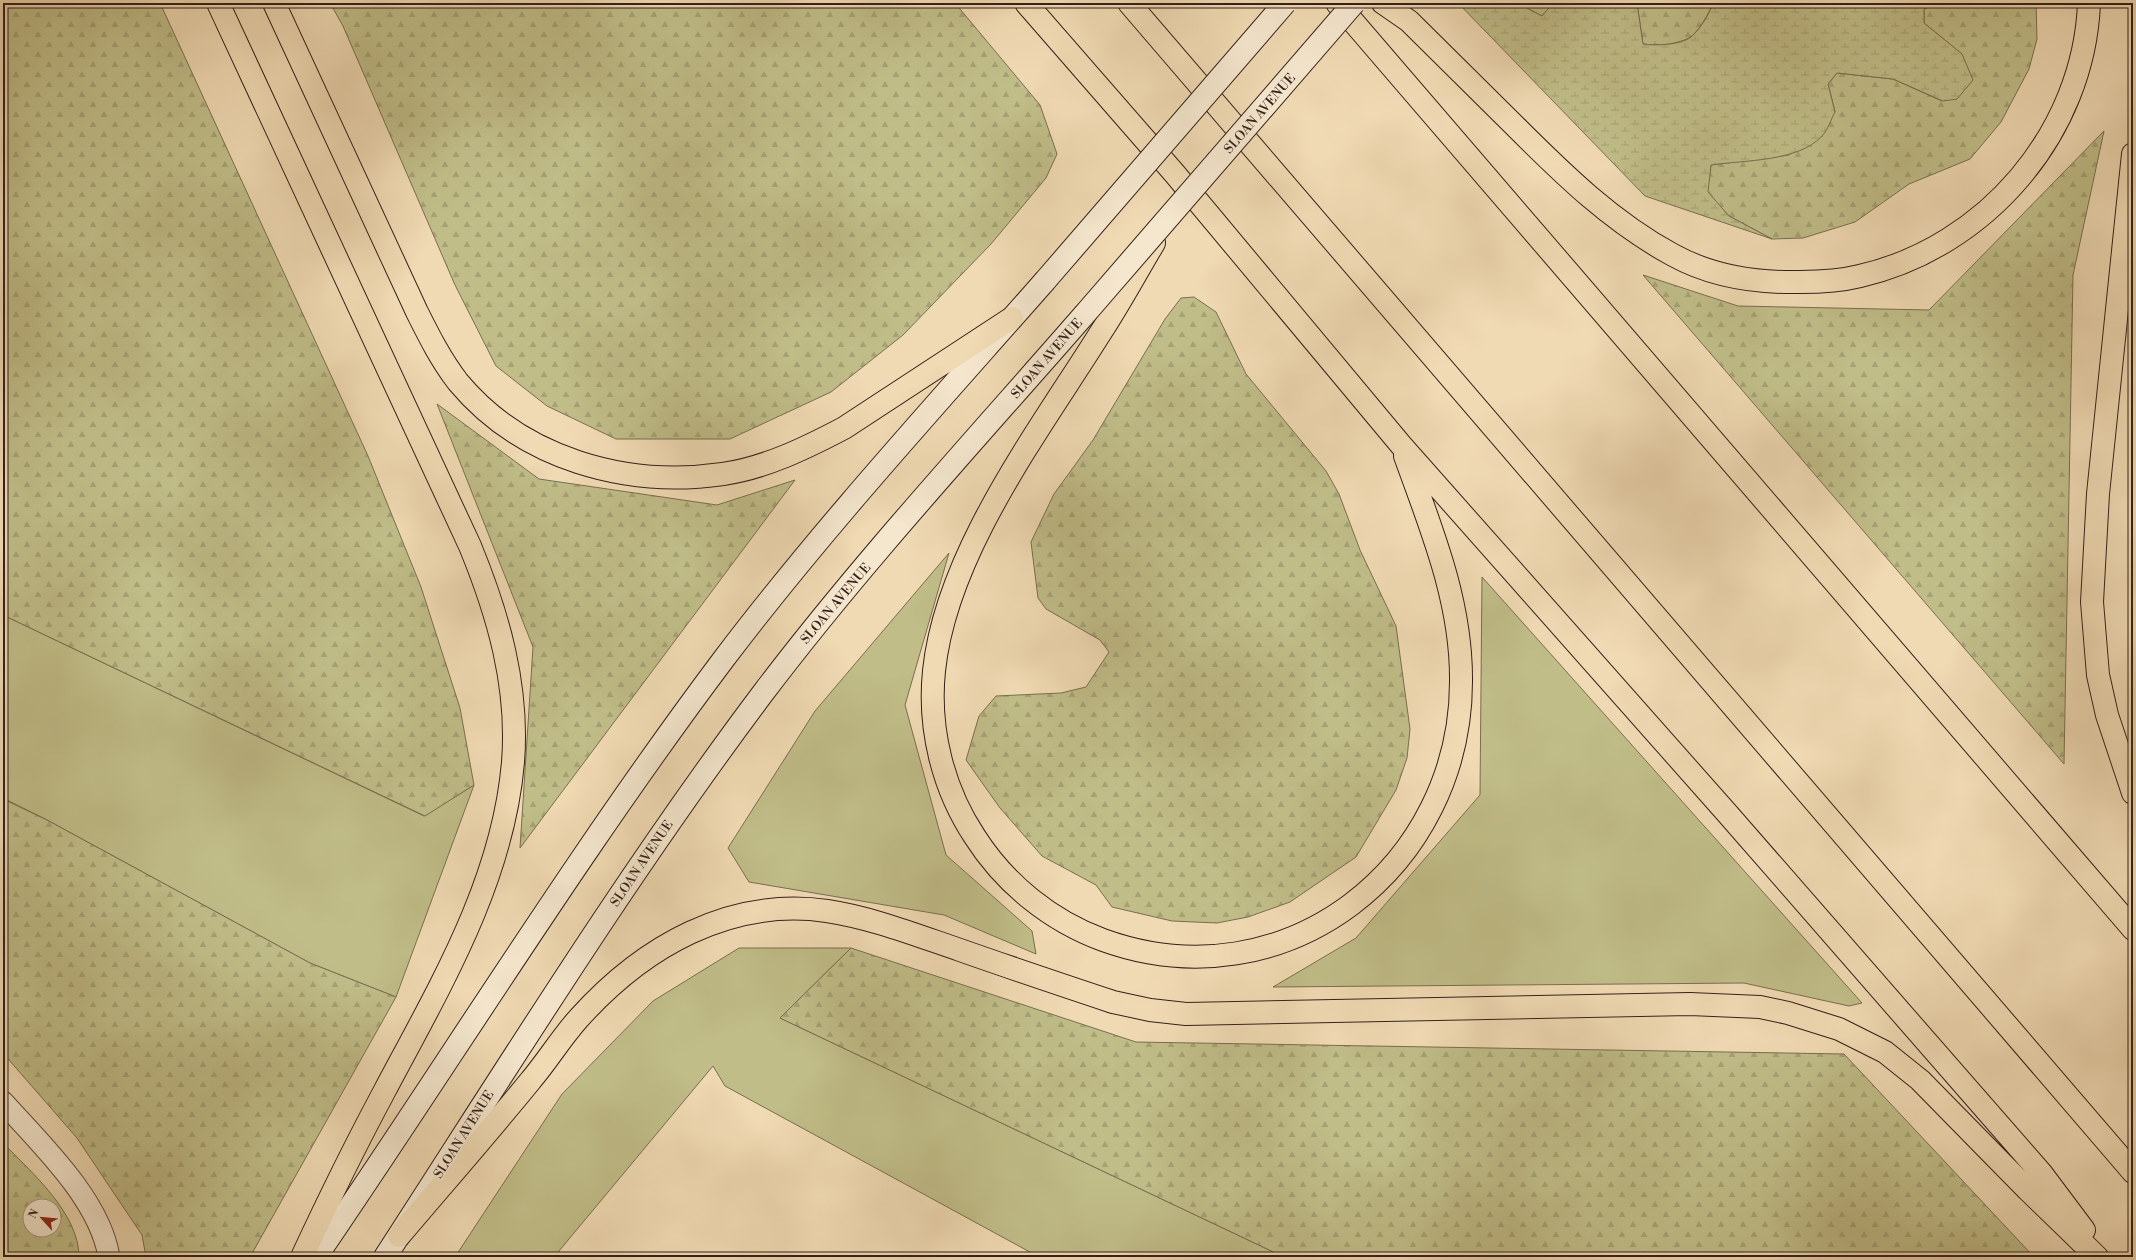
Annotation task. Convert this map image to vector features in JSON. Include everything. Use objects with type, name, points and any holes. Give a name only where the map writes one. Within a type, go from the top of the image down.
[{"type":"highway","points":[[218,3],[465,533],[494,607],[502,637],[512,695],[513,760],[509,795],[502,833],[481,897],[457,952],[351,1153],[302,1257]]},
{"type":"highway","points":[[274,3],[420,318],[441,358],[459,382],[496,419],[542,448],[564,458],[588,467],[662,477],[724,474],[758,466],[817,443],[844,428],[1012,318]]},
{"type":"highway","points":[[1026,3],[1175,174],[1401,445],[1731,818],[2042,1174],[2104,1257]]},
{"type":"highway","points":[[1129,3],[2133,1172]]},
{"type":"highway","points":[[1337,3],[2133,929]]},
{"type":"highway","points":[[1383,3],[1409,21],[1577,187],[1638,233],[1675,256],[1698,267],[1724,274],[1782,282],[1832,281],[1859,277],[1894,266],[1930,251],[1947,241],[1977,221],[1995,205],[2035,159],[2062,113],[2079,64],[2085,40],[2089,3]]},
{"type":"highway","points":[[2133,154],[2098,494],[2092,602],[2098,675],[2108,715],[2133,793]]},
{"type":"highway","points":[[1169,217],[1103,330],[1041,425],[974,542],[945,618],[938,644],[933,694],[934,721],[943,766],[960,810],[982,847],[1005,875],[1032,900],[1063,921],[1096,937],[1130,949],[1185,957],[1222,956],[1277,943],[1322,923],[1359,899],[1399,860],[1422,827],[1441,788],[1454,746],[1460,701],[1461,665],[1453,601],[1432,531],[1401,445]]},
{"type":"highway","points":[[399,1236],[533,1078],[554,1047],[608,988],[660,949],[713,921],[762,910],[793,908],[826,911],[880,922],[1113,1002],[1150,1010],[1186,1014],[1690,1004],[1760,1007],[1800,1016],[1862,1039],[1902,1064],[2097,1257]]},
{"type":"main road","points":[[316,1257],[531,934],[721,663],[760,612],[820,540],[1285,3]]},
{"type":"main road","name":"SLOAN AVENUE","points":[[385,1257],[534,1024],[649,852],[763,694],[840,595],[1354,3]]},
{"type":"lane","points":[[3,1102],[63,1168],[95,1215],[109,1257]]},
{"type":"green space","points":[[3,3],[160,3],[368,456],[421,587],[460,708],[474,785],[425,816],[3,615]]},
{"type":"green space","points":[[330,3],[955,3],[1040,105],[1057,154],[1046,178],[991,244],[903,335],[831,392],[730,439],[616,439],[547,406],[496,366],[455,285],[343,26]]},
{"type":"green space","points":[[1458,3],[1517,3],[1542,16],[1553,3],[1637,3],[1643,44],[1654,45],[1687,40],[1698,30],[1713,3],[1936,3],[1924,9],[1924,23],[1962,54],[1973,80],[1957,99],[1943,101],[1893,79],[1837,73],[1828,84],[1835,112],[1824,134],[1812,145],[1799,151],[1770,158],[1711,165],[1708,192],[1729,216],[1772,239],[1645,196]]},
{"type":"green space","points":[[1517,3],[1553,3],[1542,16]]},
{"type":"green space","points":[[1637,3],[1713,3],[1703,22],[1692,36],[1678,42],[1655,45],[1643,44]]},
{"type":"green space","points":[[1936,3],[2036,3],[2037,39],[2029,69],[2001,122],[1970,159],[1909,184],[1855,222],[1803,238],[1772,239],[1729,216],[1707,192],[1711,165],[1789,155],[1835,112],[1828,84],[1837,73],[1893,79],[1942,101],[1962,54],[1924,23],[1924,9]]},
{"type":"green space","points":[[2104,131],[2073,275],[2064,764],[1643,275],[1738,306],[1929,310]]},
{"type":"green space","points":[[1194,297],[1216,312],[1246,374],[1326,471],[1339,494],[1360,550],[1396,626],[1410,729],[1407,758],[1396,790],[1356,857],[1290,902],[1248,917],[1217,923],[1172,921],[1112,907],[1096,885],[1042,856],[1000,808],[966,760],[979,716],[996,696],[1061,693],[1086,687],[1109,652],[1100,640],[1046,609],[1038,598],[1031,542],[1054,494],[1093,440],[1165,319],[1181,298]]},
{"type":"green space","points":[[437,404],[539,479],[717,505],[795,480],[520,848],[533,647]]},
{"type":"green space","points":[[949,553],[905,705],[946,855],[1032,931],[1036,954],[944,915],[749,882],[728,848],[815,711]]},
{"type":"green space","points":[[1482,577],[1862,1003],[1849,1006],[1744,983],[1273,987],[1356,938],[1480,795]]},
{"type":"green space","points":[[3,615],[424,816],[474,785],[396,997],[310,963],[47,820],[3,798]]},
{"type":"green space","points":[[3,799],[47,820],[310,963],[396,997],[250,1257],[146,1257],[142,1235],[77,1138],[3,1053]]},
{"type":"green space","points":[[739,948],[851,948],[780,1018],[1284,1257],[1039,1257],[725,1086],[713,1066],[554,1257],[455,1257],[562,1094],[653,1001]]},
{"type":"green space","points":[[851,948],[1136,1042],[1844,1054],[2034,1257],[1284,1257],[780,1018]]},
{"type":"green space","points":[[3,1143],[55,1198],[22,1198],[22,1238],[62,1238],[62,1209],[71,1225],[77,1241],[79,1257],[3,1257]]}]
